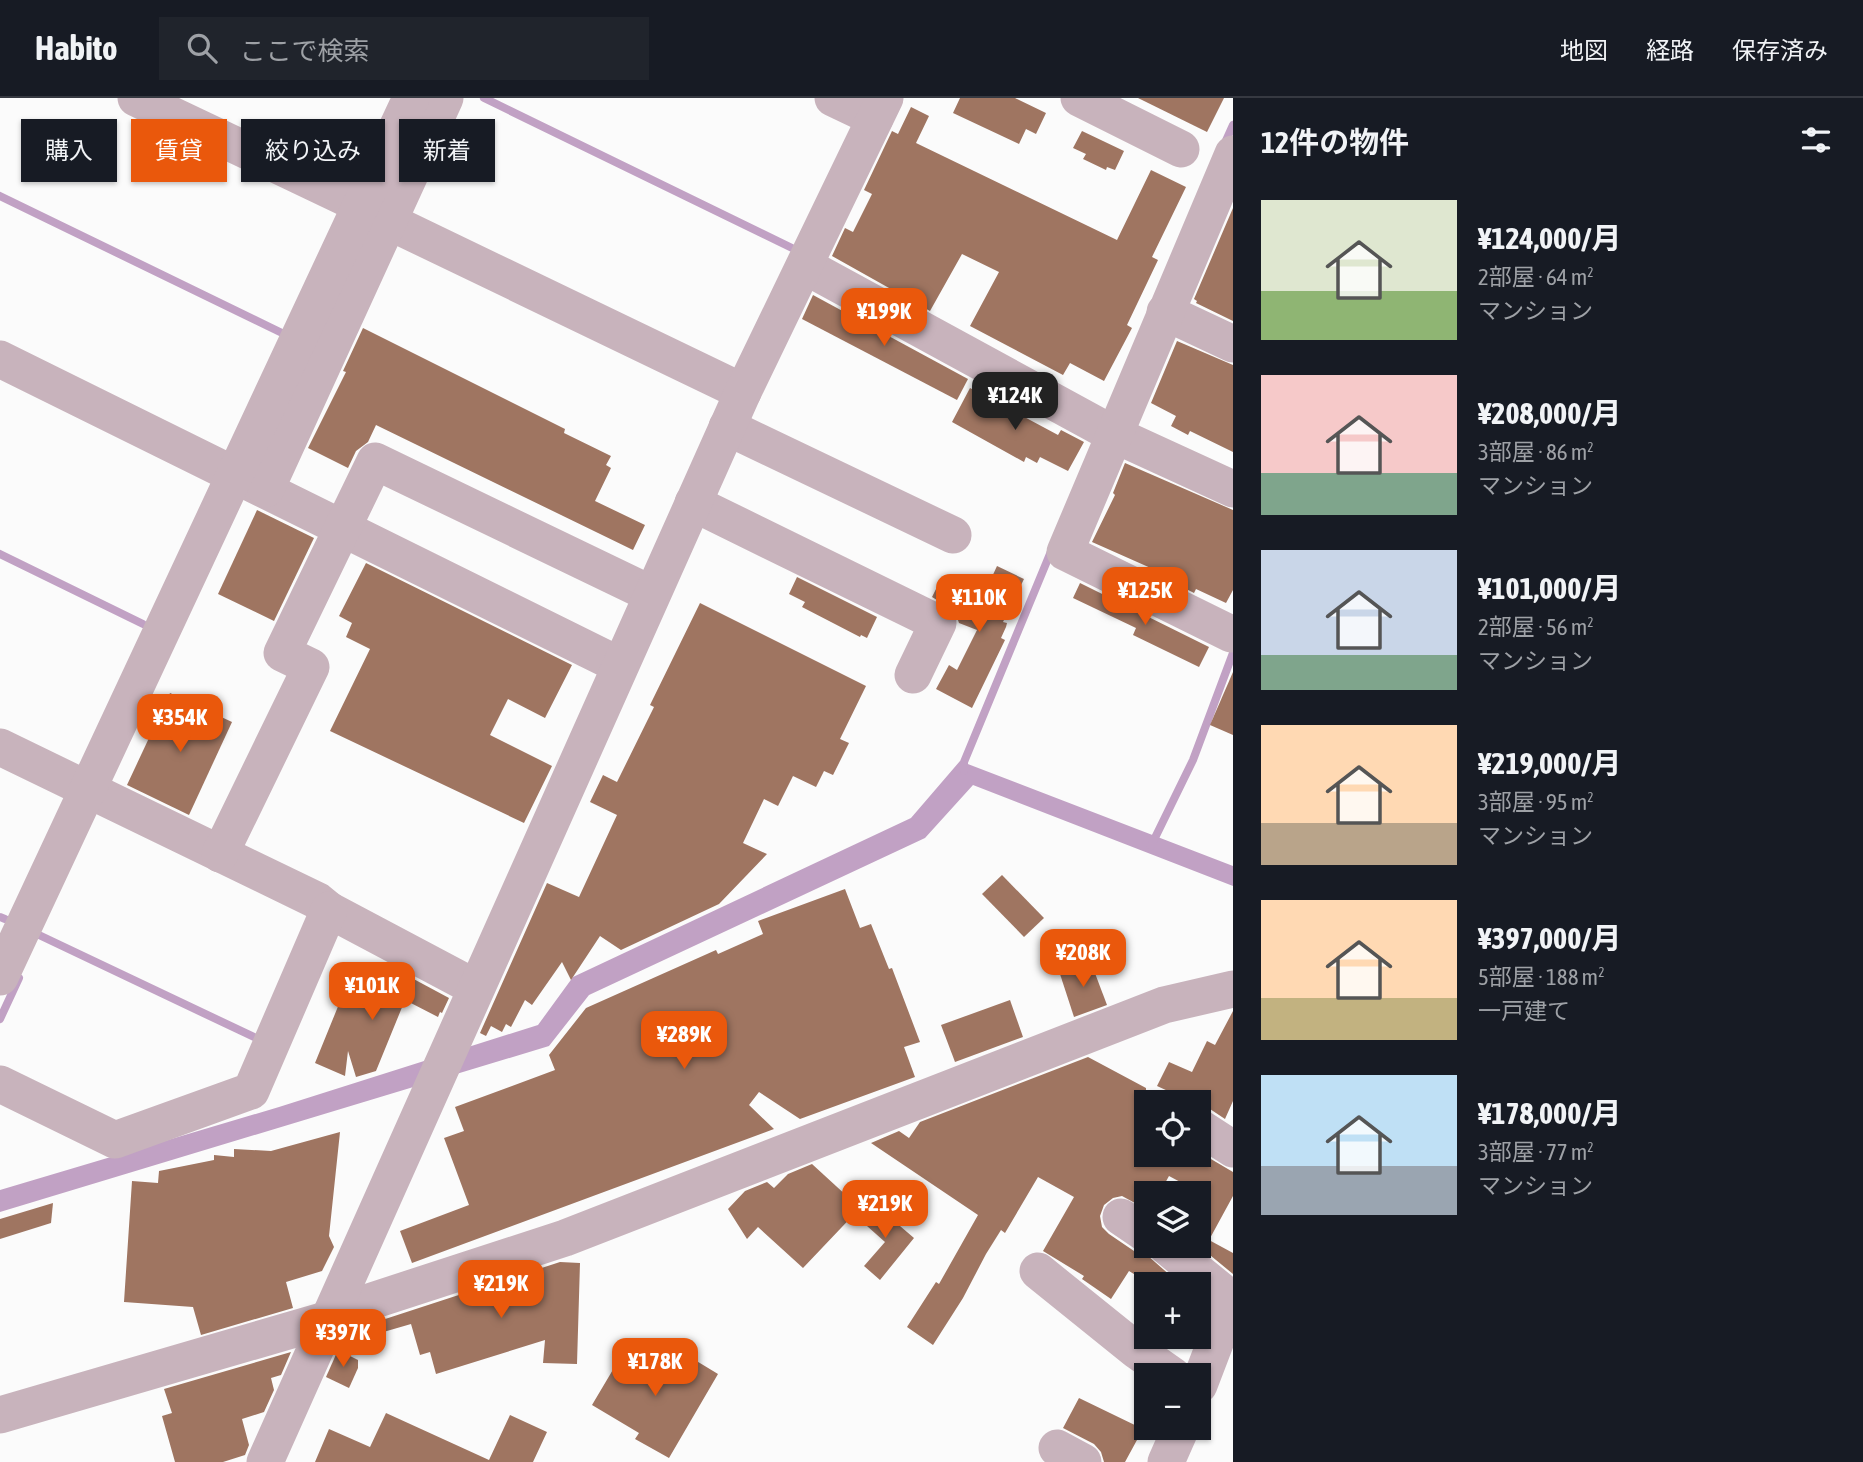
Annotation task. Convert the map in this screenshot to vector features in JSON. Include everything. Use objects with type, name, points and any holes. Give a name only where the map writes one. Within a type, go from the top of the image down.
[{"type":"street","points":[[136,98],[743,392]]},
{"type":"street","points":[[0,977],[87,789],[249,481],[370,211],[411,98]]},
{"type":"street","points":[[370,211],[445,98]]},
{"type":"street","points":[[265,1462],[727,427],[880,108],[833,98]]},
{"type":"street","points":[[1079,98],[1181,149]]},
{"type":"street","points":[[1232,633],[1065,552],[1166,312],[1224,203],[1233,154]]},
{"type":"street","points":[[805,266],[1113,434],[1233,489]]},
{"type":"street","points":[[1166,312],[1233,344]]},
{"type":"street","points":[[0,359],[619,665]]},
{"type":"street","points":[[727,427],[953,535]]},
{"type":"street","points":[[220,854],[311,667],[282,653],[375,461],[652,594]]},
{"type":"street","points":[[693,503],[938,623],[913,675]]},
{"type":"street","points":[[0,747],[318,901],[329,910],[476,988]]},
{"type":"street","points":[[0,1084],[115,1140],[251,1091],[329,910]]},
{"type":"street","points":[[0,1415],[330,1316],[565,1238],[1164,1005],[1233,989]]},
{"type":"street","points":[[1211,1135],[1233,1149]]},
{"type":"street","points":[[1181,1258],[1232,1298],[1213,1374]]},
{"type":"street","points":[[1038,1271],[1154,1363]]},
{"type":"street","points":[[1166,1462],[1176,1440]]},
{"type":"shaded area","points":[[960,761],[1233,866],[1233,886],[973,785],[925,838],[589,995],[549,1046],[0,1212],[0,1190],[279,1107],[538,1025],[573,977],[911,818]]},
{"type":"building","points":[[960,98],[1015,98],[1046,113],[1036,134],[1026,129],[1019,144],[953,113]]},
{"type":"building","points":[[1138,98],[1224,98],[1207,132]]},
{"type":"building","points":[[911,107],[929,116],[916,143],[1117,240],[1151,170],[1186,187],[1152,257],[1158,260],[1127,325],[1132,328],[1104,381],[1070,363],[1063,375],[970,326],[999,272],[962,254],[930,311],[832,256],[845,228],[853,232],[872,194],[864,190],[892,131],[898,134]]},
{"type":"building","points":[[1082,131],[1124,151],[1115,170],[1107,167],[1106,170],[1083,159],[1086,154],[1073,148]]},
{"type":"building","points":[[1233,208],[1233,321],[1196,303],[1194,299]]},
{"type":"building","points":[[813,295],[968,379],[957,400],[802,319]]},
{"type":"building","points":[[363,328],[565,429],[564,433],[611,456],[606,465],[611,468],[595,501],[645,525],[633,550],[376,425],[368,442],[356,451],[348,468],[308,448],[346,372],[343,371]]},
{"type":"building","points":[[1177,341],[1233,365],[1233,452],[1190,431],[1188,435],[1171,426],[1176,416],[1151,403]]},
{"type":"building","points":[[970,388],[1058,435],[1061,430],[1084,442],[1068,471],[1040,457],[1037,463],[1026,457],[1024,462],[952,422]]},
{"type":"building","points":[[1125,463],[1233,510],[1233,590],[1226,603],[1196,589],[1194,593],[1161,576],[1162,573],[1092,542],[1115,495],[1113,493]]},
{"type":"building","points":[[257,510],[314,538],[274,621],[218,594]]},
{"type":"building","points":[[366,563],[572,665],[545,718],[508,699],[490,735],[552,766],[524,823],[330,731],[370,649],[346,637],[352,623],[339,616]]},
{"type":"building","points":[[997,566],[1024,579],[1003,622],[1007,623],[1001,638],[1005,640],[972,708],[936,689],[949,665],[957,670],[977,630],[959,623],[955,611],[932,597],[938,585],[979,605]]},
{"type":"building","points":[[797,577],[877,617],[867,638],[861,635],[860,637],[802,607],[805,602],[789,594]]},
{"type":"building","points":[[1080,583],[1209,647],[1199,667],[1133,635],[1136,628],[1073,598]]},
{"type":"building","points":[[700,603],[866,686],[840,739],[849,743],[833,775],[824,771],[816,787],[793,776],[778,806],[764,799],[743,843],[767,854],[719,904],[621,950],[600,936],[571,980],[562,962],[532,1005],[525,1000],[511,1027],[506,1024],[502,1032],[491,1026],[486,1036],[480,1033],[547,883],[579,897],[617,815],[590,802],[603,775],[617,782],[654,707],[650,705]]},
{"type":"building","points":[[1233,672],[1233,735],[1210,725]]},
{"type":"building","points":[[170,693],[232,722],[189,815],[127,785]]},
{"type":"building","points":[[1002,875],[1044,918],[1024,937],[982,894]]},
{"type":"building","points":[[845,889],[860,928],[871,924],[889,969],[892,968],[920,1042],[904,1047],[915,1077],[800,1119],[759,1092],[749,1105],[774,1129],[412,1263],[400,1231],[469,1205],[444,1138],[464,1131],[455,1107],[555,1070],[549,1055],[586,1008],[716,950],[718,954],[763,934],[758,921]]},
{"type":"building","points":[[1090,960],[1107,1005],[1074,1017],[1059,971]]},
{"type":"building","points":[[395,969],[449,998],[442,1013],[440,1012],[438,1017],[405,1000],[376,1071],[356,1077],[348,1051],[345,1076],[315,1063],[350,977],[355,979],[354,984],[381,995]]},
{"type":"building","points":[[1010,1000],[1023,1037],[955,1062],[941,1025]]},
{"type":"building","points":[[1233,1011],[1233,1101],[1225,1119],[1211,1110],[1211,1090],[1166,1090],[1157,1086],[1169,1062],[1192,1072],[1207,1041],[1215,1045]]},
{"type":"building","points":[[1088,1057],[1146,1088],[1134,1090],[1134,1167],[1211,1167],[1211,1159],[1233,1172],[1233,1196],[1211,1236],[1211,1181],[1178,1181],[1169,1176],[1166,1181],[1134,1181],[1134,1202],[1122,1196],[1113,1198],[1104,1205],[1100,1216],[1102,1227],[1134,1251],[1134,1258],[1150,1258],[1166,1272],[1134,1274],[1129,1271],[1111,1299],[1082,1279],[1084,1276],[1043,1251],[1074,1197],[1038,1177],[1005,1233],[1001,1230],[986,1254],[963,1298],[933,1345],[907,1327],[936,1282],[939,1284],[978,1215],[871,1143],[899,1131],[909,1138],[920,1122]]},
{"type":"building","points":[[340,1132],[329,1236],[334,1247],[322,1271],[286,1282],[293,1308],[201,1335],[193,1307],[124,1302],[132,1181],[158,1183],[159,1171],[214,1160],[214,1155],[234,1157],[234,1149],[271,1151]]},
{"type":"building","points":[[812,1164],[860,1208],[803,1268],[758,1227],[747,1239],[728,1209],[745,1191],[767,1182],[774,1188],[788,1174]]},
{"type":"building","points":[[872,1202],[914,1238],[880,1280],[864,1266],[885,1242],[858,1218]]},
{"type":"building","points":[[53,1203],[51,1223],[0,1239],[0,1219]]},
{"type":"building","points":[[1211,1241],[1233,1253],[1233,1274],[1211,1256]]},
{"type":"building","points":[[560,1262],[580,1263],[577,1364],[543,1363],[545,1340],[436,1374],[430,1352],[420,1355],[411,1324],[380,1333],[376,1322]]},
{"type":"building","points":[[627,1346],[673,1374],[685,1354],[718,1374],[669,1458],[635,1439],[639,1433],[592,1405]]},
{"type":"building","points":[[338,1350],[358,1360],[358,1368],[349,1388],[326,1377]]},
{"type":"building","points":[[291,1352],[281,1375],[271,1378],[274,1390],[264,1412],[242,1419],[249,1445],[245,1455],[223,1462],[175,1462],[162,1416],[172,1413],[164,1389]]},
{"type":"building","points":[[1079,1398],[1134,1425],[1134,1440],[1137,1440],[1125,1462],[1104,1462],[1101,1452],[1094,1444],[1063,1428]]},
{"type":"building","points":[[386,1413],[489,1460],[510,1415],[547,1432],[533,1462],[315,1462],[329,1429],[370,1447]]},
{"type":"waterway","points":[[484,98],[792,248]]},
{"type":"waterway","points":[[1224,145],[1233,125]]},
{"type":"waterway","points":[[0,196],[282,333]]},
{"type":"waterway","points":[[964,771],[964,762],[1052,549]]},
{"type":"waterway","points":[[0,554],[143,624]]},
{"type":"waterway","points":[[1151,846],[1193,760],[1233,653]]},
{"type":"waterway","points":[[0,917],[5,919]]},
{"type":"waterway","points":[[39,935],[256,1038]]},
{"type":"waterway","points":[[0,1019],[19,978]]}]
